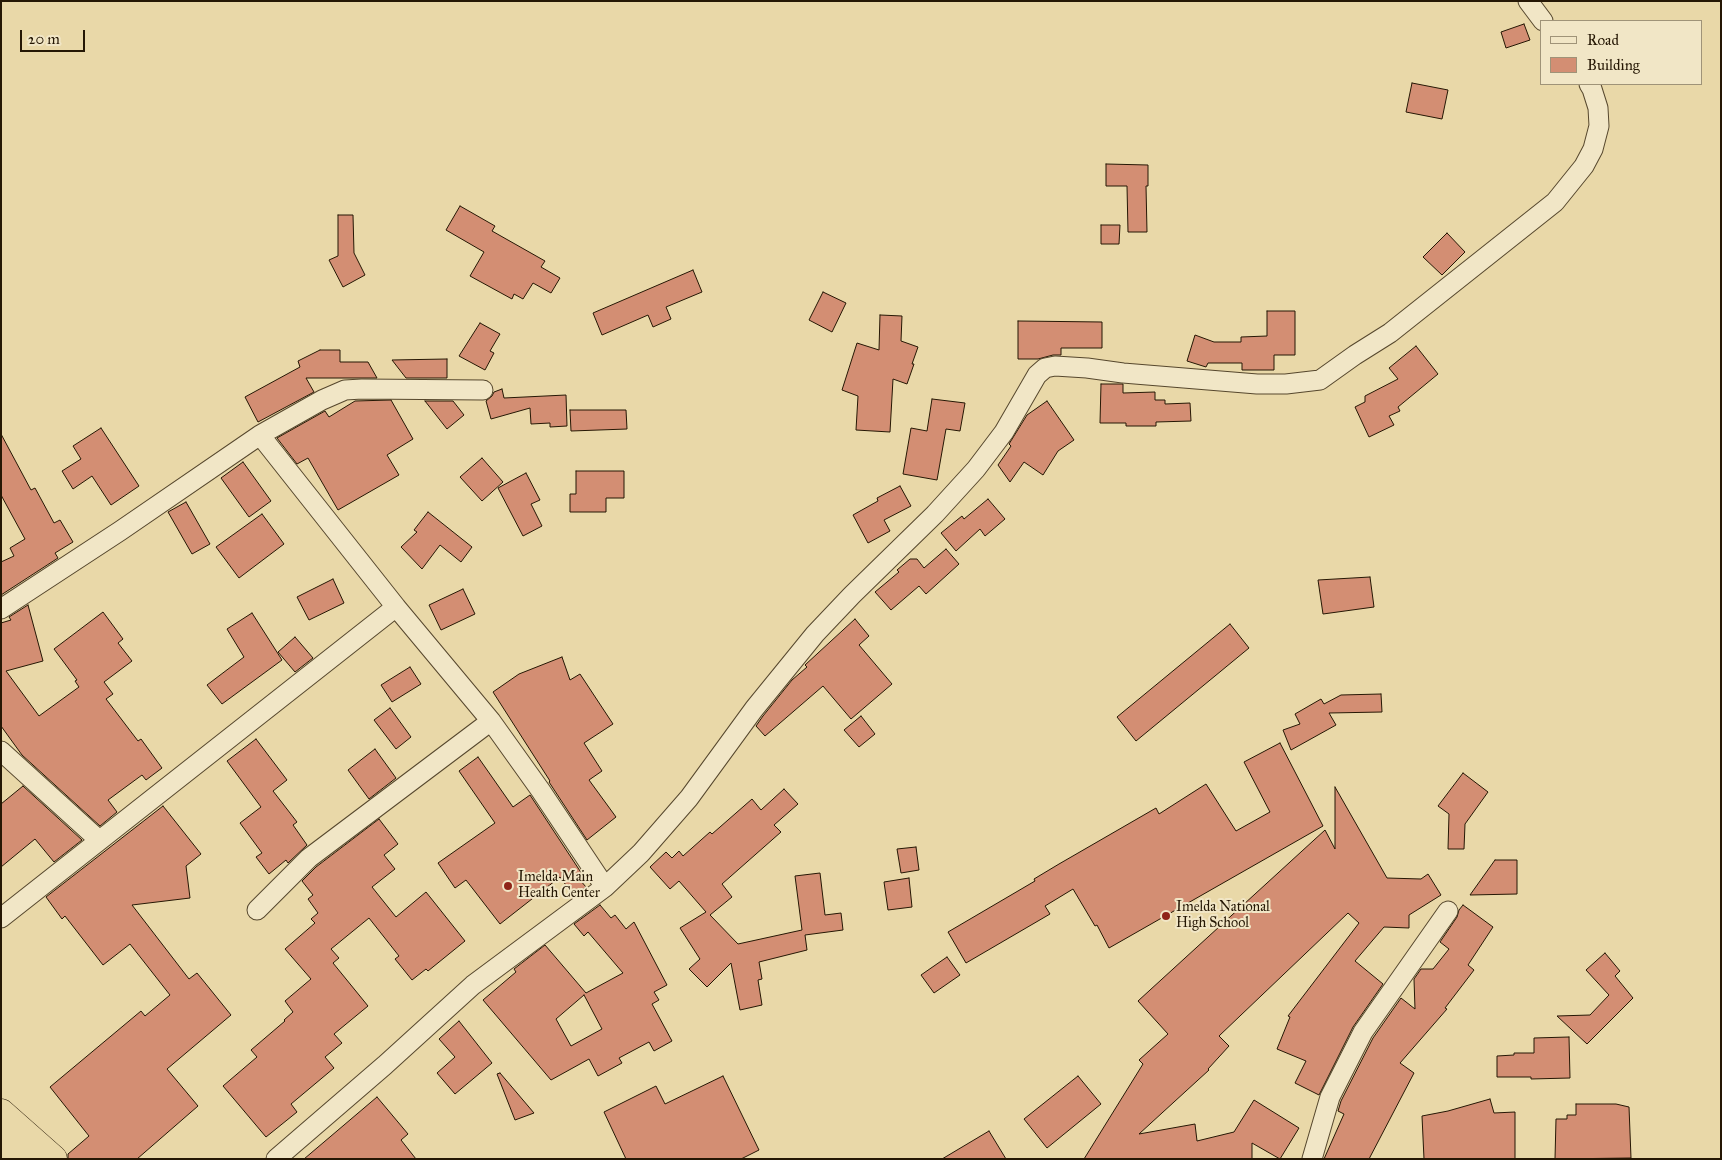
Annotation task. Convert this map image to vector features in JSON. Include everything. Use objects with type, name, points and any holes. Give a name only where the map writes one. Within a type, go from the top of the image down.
[{"type":"highway","points":[[1,1113],[54,1159]]},
{"type":"highway","points":[[1,1139],[24,1159]]},
{"type":"street","points":[[1528,1],[1542,20]]},
{"type":"street","points":[[276,1159],[386,1065],[473,985],[605,886],[641,853],[689,798],[754,708],[814,634],[935,514],[976,468],[1004,432],[1036,375],[1045,368],[1055,366],[1258,384],[1286,384],[1320,380],[1390,333],[1555,202],[1584,166],[1593,149],[1599,126],[1598,108],[1590,85]]},
{"type":"street","points":[[1,609],[120,531],[260,435],[322,400],[345,390],[483,390]]},
{"type":"street","points":[[260,435],[396,607],[491,721],[605,886]]},
{"type":"street","points":[[1,918],[396,607]]},
{"type":"street","points":[[257,910],[309,858],[491,721]]},
{"type":"street","points":[[1,751],[99,840]]},
{"type":"street","points":[[1312,1159],[1330,1097],[1363,1032],[1448,911]]},
{"type":"building","points":[[1524,24],[1530,40],[1506,48],[1501,32]]},
{"type":"building","points":[[1412,83],[1448,90],[1442,119],[1406,112]]},
{"type":"building","points":[[1106,164],[1148,165],[1148,186],[1146,186],[1147,232],[1128,232],[1127,186],[1106,186]]},
{"type":"building","points":[[460,206],[495,226],[492,231],[545,261],[541,267],[560,278],[551,293],[533,283],[523,299],[514,294],[512,299],[470,276],[484,252],[446,230]]},
{"type":"building","points":[[338,215],[353,215],[354,253],[365,275],[343,287],[329,260],[338,256]]},
{"type":"building","points":[[1101,225],[1120,225],[1119,244],[1101,244]]},
{"type":"building","points":[[1447,233],[1465,252],[1442,275],[1423,257]]},
{"type":"building","points":[[693,270],[702,292],[666,307],[671,319],[653,327],[648,315],[602,335],[593,313]]},
{"type":"building","points":[[823,292],[846,303],[832,332],[809,320]]},
{"type":"building","points":[[1267,311],[1295,311],[1295,355],[1274,355],[1274,370],[1242,370],[1242,363],[1208,363],[1206,367],[1187,361],[1195,335],[1214,342],[1241,342],[1241,337],[1267,336]]},
{"type":"building","points":[[880,315],[902,316],[901,341],[918,347],[907,384],[893,379],[890,432],[856,430],[858,396],[842,390],[857,343],[879,350]]},
{"type":"building","points":[[1018,321],[1102,322],[1102,348],[1061,348],[1061,355],[1038,359],[1018,359]]},
{"type":"building","points":[[480,323],[500,334],[490,351],[494,353],[485,370],[459,356]]},
{"type":"building","points":[[1416,346],[1438,374],[1398,407],[1400,411],[1389,416],[1394,425],[1369,437],[1355,407],[1365,402],[1365,396],[1398,379],[1389,368]]},
{"type":"building","points":[[320,350],[340,350],[340,362],[368,362],[377,378],[306,378],[314,392],[258,422],[245,397],[300,367],[298,361]]},
{"type":"building","points":[[447,359],[447,378],[406,378],[392,360]]},
{"type":"building","points":[[1101,384],[1123,384],[1123,393],[1155,392],[1155,400],[1165,400],[1165,404],[1190,403],[1191,421],[1156,422],[1156,426],[1126,426],[1126,423],[1100,423]]},
{"type":"building","points":[[502,389],[504,398],[566,395],[567,426],[550,427],[550,423],[531,424],[530,408],[491,419],[486,401],[494,392]]},
{"type":"building","points":[[932,399],[965,403],[960,431],[946,429],[937,480],[903,474],[911,428],[927,431]]},
{"type":"building","points":[[391,400],[413,439],[387,455],[399,475],[338,510],[308,458],[297,464],[277,438],[325,411],[329,417],[355,401]]},
{"type":"building","points":[[425,401],[453,401],[464,415],[447,429]]},
{"type":"building","points":[[1047,401],[1074,440],[1058,451],[1043,475],[1024,462],[1010,482],[998,465],[1011,446],[1009,444],[1027,415]]},
{"type":"building","points":[[570,410],[626,410],[627,429],[571,431]]},
{"type":"building","points":[[101,428],[139,486],[111,505],[92,476],[73,489],[62,471],[81,459],[73,446]]},
{"type":"building","points":[[1,434],[31,490],[35,488],[54,523],[60,520],[73,542],[55,553],[58,558],[1,595],[1,562],[14,556],[10,548],[25,539],[1,495]]},
{"type":"building","points":[[482,458],[503,482],[482,501],[460,477]]},
{"type":"building","points":[[243,462],[271,501],[249,517],[221,478]]},
{"type":"building","points":[[576,471],[624,471],[624,498],[606,498],[606,512],[570,512],[570,494],[576,494]]},
{"type":"building","points":[[526,473],[540,500],[531,504],[542,526],[523,536],[498,488]]},
{"type":"building","points":[[900,486],[911,506],[884,520],[890,531],[868,543],[853,515],[878,501],[877,498]]},
{"type":"building","points":[[988,499],[1005,519],[985,536],[980,529],[956,551],[941,533],[962,516],[964,519]]},
{"type":"building","points":[[186,502],[210,544],[192,554],[168,512]]},
{"type":"building","points":[[428,512],[472,547],[461,562],[440,545],[422,569],[401,547],[417,532],[414,530]]},
{"type":"building","points":[[262,514],[284,544],[239,578],[216,547]]},
{"type":"building","points":[[946,549],[959,564],[926,594],[919,586],[891,610],[875,592],[899,572],[897,570],[910,559],[917,559],[924,568]]},
{"type":"building","points":[[1370,577],[1374,607],[1323,614],[1318,580]]},
{"type":"building","points":[[333,579],[344,603],[309,620],[297,597]]},
{"type":"building","points":[[463,589],[475,614],[441,630],[429,605]]},
{"type":"building","points":[[28,605],[43,661],[6,671],[39,716],[79,687],[75,681],[77,680],[54,649],[103,612],[123,639],[118,643],[132,661],[104,682],[113,694],[106,699],[138,741],[141,739],[162,768],[146,780],[142,775],[108,800],[117,812],[100,826],[22,755],[1,726],[1,623],[11,620],[9,617]]},
{"type":"building","points":[[252,613],[282,660],[222,704],[207,685],[244,657],[227,629]]},
{"type":"building","points":[[855,619],[869,636],[859,645],[892,684],[851,719],[823,686],[765,736],[756,726],[763,716],[792,680],[807,667],[805,665]]},
{"type":"building","points":[[1230,624],[1249,648],[1136,741],[1117,717]]},
{"type":"building","points":[[295,637],[313,658],[295,672],[278,652]]},
{"type":"building","points":[[562,657],[570,680],[580,674],[613,724],[584,743],[602,771],[589,780],[616,817],[587,840],[493,692],[519,674]]},
{"type":"building","points":[[410,667],[421,684],[392,702],[381,685]]},
{"type":"building","points":[[1381,694],[1382,712],[1329,713],[1336,725],[1291,750],[1283,730],[1300,724],[1295,714],[1321,699],[1324,704],[1341,695]]},
{"type":"building","points":[[390,708],[411,737],[396,749],[374,720]]},
{"type":"building","points":[[861,716],[875,734],[859,747],[844,730]]},
{"type":"building","points":[[256,739],[287,780],[273,791],[297,822],[293,825],[307,845],[288,863],[286,860],[269,874],[256,857],[262,853],[240,823],[261,807],[227,761]]},
{"type":"building","points":[[1280,743],[1323,826],[1109,948],[1097,925],[1095,926],[1073,889],[1045,906],[1050,914],[966,963],[948,932],[1035,881],[1034,879],[1059,864],[1156,808],[1159,814],[1206,784],[1236,831],[1270,812],[1244,762]]},
{"type":"building","points":[[375,749],[396,778],[369,799],[348,770]]},
{"type":"building","points":[[478,757],[513,807],[530,795],[584,877],[580,880],[586,887],[574,896],[560,877],[500,924],[466,880],[455,888],[438,863],[495,823],[459,771]]},
{"type":"building","points":[[1463,773],[1488,792],[1465,824],[1464,849],[1448,849],[1449,814],[1438,806]]},
{"type":"building","points":[[23,786],[82,840],[54,862],[35,839],[1,867],[1,804]]},
{"type":"building","points":[[1335,787],[1387,878],[1421,879],[1428,874],[1441,895],[1409,915],[1409,928],[1384,927],[1355,961],[1383,984],[1353,1027],[1319,1095],[1295,1083],[1306,1061],[1277,1049],[1290,1017],[1288,1016],[1359,923],[1348,913],[1219,1036],[1229,1046],[1209,1070],[1139,1134],[1195,1124],[1197,1141],[1234,1132],[1254,1100],[1299,1128],[1280,1159],[1252,1143],[1252,1159],[1084,1159],[1143,1064],[1139,1060],[1168,1034],[1138,1001],[1325,830],[1335,849]]},
{"type":"building","points":[[784,789],[798,804],[774,825],[781,832],[722,884],[732,897],[710,915],[738,944],[802,930],[795,876],[820,873],[825,915],[841,913],[843,930],[805,935],[807,950],[759,962],[762,979],[758,980],[762,1005],[740,1010],[731,963],[707,987],[689,969],[700,959],[680,928],[706,912],[679,881],[670,889],[650,867],[666,852],[672,858],[679,851],[683,856],[710,832],[712,834],[752,799],[761,810]]},
{"type":"building","points":[[163,806],[201,854],[186,866],[190,898],[132,905],[189,979],[197,973],[231,1015],[167,1069],[198,1106],[137,1159],[68,1159],[68,1154],[89,1136],[50,1087],[141,1011],[145,1016],[170,995],[130,944],[103,965],[65,916],[62,919],[46,897]]},
{"type":"building","points":[[379,819],[398,844],[384,855],[395,869],[372,887],[396,917],[426,892],[465,941],[428,971],[426,969],[412,980],[395,959],[399,956],[369,918],[331,949],[339,958],[333,963],[368,1006],[334,1034],[342,1043],[325,1057],[334,1068],[291,1104],[297,1112],[266,1137],[223,1086],[257,1057],[251,1050],[293,1012],[285,1001],[311,979],[285,949],[315,923],[311,919],[318,913],[308,899],[313,895],[302,881],[316,867]]},
{"type":"building","points":[[916,847],[919,870],[901,873],[897,849]]},
{"type":"building","points":[[1495,860],[1517,860],[1517,894],[1470,895]]},
{"type":"building","points":[[909,878],[912,907],[888,910],[884,882]]},
{"type":"building","points":[[600,905],[611,918],[615,915],[626,929],[634,922],[667,985],[654,992],[659,1000],[652,1004],[672,1041],[654,1051],[649,1042],[619,1058],[622,1063],[598,1076],[589,1059],[551,1080],[483,1000],[516,972],[514,969],[545,945],[586,993],[623,973],[588,932],[584,936],[574,924]],"holes":[[[584,995],[602,1029],[571,1046],[556,1019]]]},
{"type":"building","points":[[1463,905],[1493,927],[1468,965],[1474,970],[1445,1008],[1447,1009],[1400,1063],[1414,1073],[1369,1159],[1324,1159],[1344,1114],[1338,1111],[1341,1101],[1373,1038],[1401,998],[1415,1009],[1414,979],[1421,969],[1433,969],[1449,949],[1440,942]]},
{"type":"building","points":[[1605,953],[1620,971],[1615,976],[1633,998],[1587,1044],[1557,1016],[1590,1015],[1609,995],[1586,970]]},
{"type":"building","points":[[947,957],[960,975],[934,993],[921,975]]},
{"type":"building","points":[[459,1021],[492,1063],[455,1094],[437,1073],[455,1057],[439,1039]]},
{"type":"building","points":[[1569,1037],[1570,1078],[1531,1079],[1531,1077],[1497,1077],[1497,1056],[1514,1055],[1514,1053],[1534,1053],[1534,1038]]},
{"type":"building","points":[[500,1073],[534,1113],[515,1120],[497,1074]]},
{"type":"building","points":[[723,1076],[759,1150],[741,1159],[626,1159],[604,1112],[656,1086],[665,1104]]},
{"type":"building","points":[[1078,1076],[1101,1104],[1047,1148],[1024,1119]]},
{"type":"building","points":[[377,1097],[408,1134],[401,1140],[416,1159],[304,1159]]},
{"type":"building","points":[[1490,1099],[1494,1113],[1515,1112],[1515,1159],[1424,1159],[1422,1116]]},
{"type":"building","points":[[1576,1104],[1616,1104],[1629,1107],[1631,1158],[1555,1159],[1556,1119],[1567,1119],[1567,1115],[1576,1115]]},
{"type":"building","points":[[989,1131],[1006,1159],[942,1159]]},
{"type":"place","name":"Imelda Main Health Center","points":[[508,886]]},
{"type":"place","name":"Imelda National High School","points":[[1166,916]]}]
